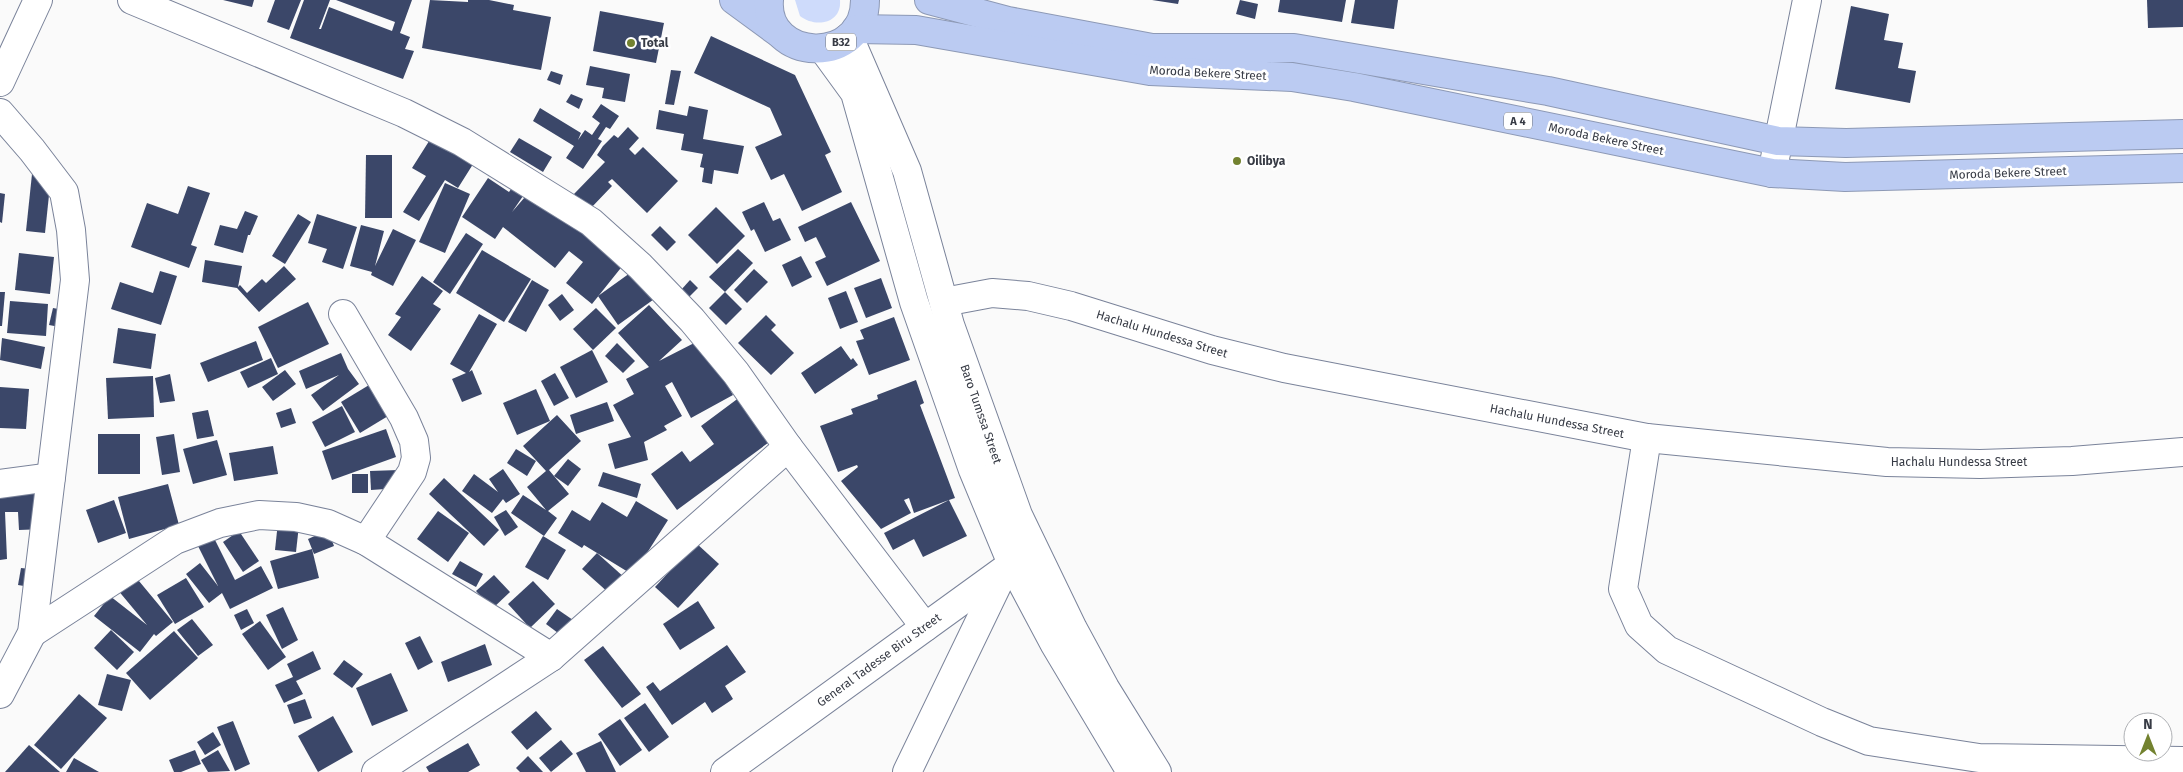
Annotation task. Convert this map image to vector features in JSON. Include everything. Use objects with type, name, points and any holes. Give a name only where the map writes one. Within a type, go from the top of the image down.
[{"type":"highway","points":[[734,0],[780,34]]},
{"type":"highway","points":[[769,0],[772,20],[780,34]]},
{"type":"highway","name":"B32","points":[[780,34],[793,43],[808,49],[823,49],[837,45],[853,33],[862,20],[865,0]]},
{"type":"highway","name":"Moroda Bekere Street","points":[[929,0],[1151,60],[1294,48],[1548,91],[1778,142],[1846,143],[2183,134]]},
{"type":"highway","name":"Moroda Bekere Street","points":[[853,33],[916,30],[1292,76],[1772,173],[1845,177],[2183,168]]},
{"type":"highway","points":[[1292,76],[1294,48]]},
{"type":"street","points":[[0,82],[38,0]]},
{"type":"street","points":[[132,0],[404,113],[462,142],[591,222],[640,266],[692,320],[736,373],[788,447],[925,627]]},
{"type":"street","points":[[1772,173],[1807,0]]},
{"type":"street","name":"Baro Tumssa Street","points":[[853,33],[907,171],[944,302],[991,444],[1018,515],[1017,562],[1096,671],[1157,772]]},
{"type":"street","name":"Baro Tumssa Street","points":[[823,49],[854,93],[914,302],[973,470],[1068,666],[1131,772]]},
{"type":"street","points":[[0,113],[32,150],[64,192],[71,230],[75,280],[32,633],[0,694]]},
{"type":"street","name":"Hachalu Hundessa Street","points":[[944,302],[992,293],[1028,296],[1071,306],[1212,350],[1284,368],[1647,438],[1887,462],[1980,464],[2072,461],[2183,452]]},
{"type":"street","points":[[343,314],[404,418],[414,441],[416,458],[412,472],[366,541]]},
{"type":"street","points":[[1647,438],[1623,589],[1639,625],[1668,650],[1822,722],[1869,741],[1979,758],[2183,761]]},
{"type":"street","points":[[376,772],[551,657],[788,447]]},
{"type":"street","points":[[0,484],[51,477]]},
{"type":"street","points":[[32,633],[175,540],[220,523],[260,515],[296,517],[328,524],[366,541],[551,657]]},
{"type":"street","points":[[907,772],[1017,562]]},
{"type":"street","name":"General Tadesse Biru Street","points":[[726,772],[1017,562]]},
{"type":"shaded area","points":[[795,0],[840,0],[837,14],[832,19],[820,23],[806,20],[800,16]]},
{"type":"building","points":[[223,0],[254,0],[252,7]]},
{"type":"building","points":[[275,0],[301,0],[289,30],[267,22]]},
{"type":"building","points":[[304,0],[330,0],[319,29],[321,29],[329,7],[392,31],[395,22],[336,0],[412,0],[400,33],[410,37],[405,49],[414,51],[403,79],[290,38]]},
{"type":"building","points":[[430,0],[468,2],[468,0],[489,0],[514,5],[513,10],[551,17],[541,70],[422,48]]},
{"type":"building","points":[[1152,0],[1179,0],[1178,4]]},
{"type":"building","points":[[1240,0],[1258,4],[1255,19],[1236,14]]},
{"type":"building","points":[[1280,0],[1346,0],[1342,22],[1278,12]]},
{"type":"building","points":[[1355,0],[1398,0],[1394,29],[1351,23]]},
{"type":"building","points":[[2147,0],[2183,0],[2183,27],[2148,28]]},
{"type":"building","points":[[1851,6],[1889,14],[1884,40],[1903,43],[1898,68],[1916,71],[1910,103],[1835,89]]},
{"type":"building","points":[[600,11],[664,23],[656,63],[593,51]]},
{"type":"building","points":[[711,36],[795,75],[831,152],[825,155],[842,192],[802,211],[784,174],[771,180],[755,147],[782,135],[770,108],[694,73]]},
{"type":"building","points":[[590,66],[630,74],[625,102],[602,98],[604,88],[586,85]]},
{"type":"building","points":[[671,70],[681,71],[674,105],[665,104]]},
{"type":"building","points":[[551,71],[563,75],[560,85],[547,80]]},
{"type":"building","points":[[571,94],[583,99],[579,109],[566,102]]},
{"type":"building","points":[[601,104],[619,116],[610,129],[606,127],[598,139],[602,141],[583,169],[566,158],[574,146],[533,121],[540,108],[581,133],[578,140],[585,130],[592,135],[600,123],[592,117]]},
{"type":"building","points":[[689,106],[708,110],[703,139],[744,146],[738,174],[714,170],[712,184],[702,182],[704,168],[700,167],[703,154],[681,150],[684,134],[656,129],[659,110],[687,116]]},
{"type":"building","points":[[438,127],[480,153],[458,188],[445,180],[419,221],[403,212],[426,176],[412,168]]},
{"type":"building","points":[[628,127],[639,138],[629,149],[635,155],[643,147],[678,181],[647,213],[612,179],[608,182],[612,186],[590,209],[574,194],[605,162],[597,155],[603,146],[614,135],[618,138]]},
{"type":"building","points":[[519,138],[552,157],[543,172],[510,152]]},
{"type":"building","points":[[366,155],[392,155],[392,218],[365,218]]},
{"type":"building","points":[[32,174],[51,176],[45,233],[26,231]]},
{"type":"building","points":[[521,175],[532,183],[512,212],[531,190],[624,264],[592,304],[566,283],[583,262],[569,251],[555,268],[503,227],[495,239],[462,217],[488,178],[509,192]]},
{"type":"building","points":[[445,183],[470,194],[445,253],[419,242]]},
{"type":"building","points":[[188,186],[210,193],[191,245],[197,247],[189,268],[131,247],[147,203],[178,214]]},
{"type":"building","points":[[0,193],[5,194],[2,223],[0,222]]},
{"type":"building","points":[[764,202],[773,221],[780,218],[791,240],[765,252],[754,229],[751,231],[742,212]]},
{"type":"building","points":[[851,202],[880,261],[827,286],[815,262],[826,257],[816,237],[805,242],[798,227]]},
{"type":"building","points":[[716,207],[745,236],[717,264],[688,235]]},
{"type":"building","points":[[245,211],[258,216],[250,235],[248,235],[243,253],[214,245],[220,225],[237,229]]},
{"type":"building","points":[[298,214],[311,222],[285,264],[272,256]]},
{"type":"building","points":[[317,214],[357,227],[343,269],[322,262],[327,249],[308,243]]},
{"type":"building","points":[[361,225],[384,231],[375,266],[393,229],[416,240],[393,286],[371,275],[372,272],[350,266]]},
{"type":"building","points":[[660,226],[676,242],[667,251],[651,235]]},
{"type":"building","points":[[466,233],[483,244],[450,294],[433,282]]},
{"type":"building","points":[[738,249],[753,263],[725,292],[709,277]]},
{"type":"building","points":[[482,250],[531,279],[504,322],[456,293]]},
{"type":"building","points":[[19,253],[54,257],[50,294],[15,290]]},
{"type":"building","points":[[801,256],[812,277],[792,287],[782,265]]},
{"type":"building","points":[[205,260],[242,266],[238,287],[240,285],[247,293],[262,279],[266,283],[284,266],[296,279],[259,312],[237,288],[202,282]]},
{"type":"building","points":[[637,268],[657,297],[618,325],[598,296]]},
{"type":"building","points":[[754,269],[768,282],[747,303],[734,290]]},
{"type":"building","points":[[160,271],[177,276],[161,325],[111,309],[120,282],[153,293]]},
{"type":"building","points":[[422,276],[443,291],[433,304],[441,309],[411,351],[388,335],[401,317],[395,314]]},
{"type":"building","points":[[881,278],[892,308],[866,318],[854,288]]},
{"type":"building","points":[[532,280],[549,290],[526,332],[508,322]]},
{"type":"building","points":[[690,280],[698,288],[689,297],[681,290]]},
{"type":"building","points":[[846,291],[858,322],[840,329],[828,298]]},
{"type":"building","points":[[0,292],[5,292],[2,326],[0,326]]},
{"type":"building","points":[[725,292],[742,309],[726,325],[709,308]]},
{"type":"building","points":[[562,294],[574,310],[560,321],[548,305]]},
{"type":"building","points":[[10,301],[48,304],[46,336],[7,333]]},
{"type":"building","points":[[308,302],[329,344],[278,368],[258,327]]},
{"type":"building","points":[[649,305],[682,340],[659,361],[702,339],[733,395],[691,418],[672,382],[665,386],[682,416],[664,426],[667,430],[644,442],[648,460],[615,469],[608,444],[631,437],[613,405],[634,394],[626,379],[649,367],[618,333]]},
{"type":"building","points":[[53,308],[69,311],[65,328],[49,325]]},
{"type":"building","points":[[596,308],[616,328],[593,350],[573,329]]},
{"type":"building","points":[[479,314],[497,324],[469,372],[472,370],[482,394],[462,402],[452,379],[466,373],[450,364]]},
{"type":"building","points":[[766,315],[776,325],[771,330],[794,353],[771,375],[738,343]]},
{"type":"building","points":[[894,317],[910,360],[869,375],[856,341],[864,339],[860,330]]},
{"type":"building","points":[[118,328],[156,334],[151,369],[113,363]]},
{"type":"building","points":[[2,338],[45,347],[41,369],[0,360]]},
{"type":"building","points":[[256,341],[263,360],[208,382],[200,363]]},
{"type":"building","points":[[617,343],[635,361],[623,373],[605,356]]},
{"type":"building","points":[[841,346],[851,360],[853,358],[858,365],[815,394],[801,373]]},
{"type":"building","points":[[592,350],[608,382],[576,398],[560,367]]},
{"type":"building","points":[[341,353],[348,369],[359,384],[323,411],[311,395],[339,375],[306,389],[299,371]]},
{"type":"building","points":[[271,358],[278,374],[248,388],[240,372]]},
{"type":"building","points":[[285,370],[296,384],[273,401],[262,387]]},
{"type":"building","points":[[555,373],[569,398],[554,406],[541,381]]},
{"type":"building","points":[[170,374],[175,401],[160,403],[155,378]]},
{"type":"building","points":[[153,376],[154,417],[108,419],[106,378]]},
{"type":"building","points":[[379,379],[398,410],[360,433],[341,402]]},
{"type":"building","points":[[916,380],[924,403],[920,405],[955,498],[914,513],[909,498],[904,500],[911,513],[881,529],[841,481],[858,467],[857,465],[838,472],[820,426],[853,414],[851,409],[878,399],[877,395]]},
{"type":"building","points":[[0,387],[29,389],[26,429],[0,428]]},
{"type":"building","points":[[536,389],[550,421],[517,435],[503,403]]},
{"type":"building","points":[[740,397],[772,440],[677,510],[651,474],[682,451],[690,462],[714,444],[701,426]]},
{"type":"building","points":[[607,402],[614,421],[576,434],[570,415]]},
{"type":"building","points":[[342,406],[355,432],[325,447],[312,422]]},
{"type":"building","points":[[291,408],[296,423],[281,428],[276,413]]},
{"type":"building","points":[[208,410],[214,436],[197,439],[192,413]]},
{"type":"building","points":[[557,415],[581,441],[549,470],[569,494],[548,511],[557,518],[544,536],[511,513],[523,495],[546,510],[527,487],[546,471],[523,446]]},
{"type":"building","points":[[386,429],[396,457],[332,480],[322,451]]},
{"type":"building","points":[[98,434],[140,434],[140,474],[98,474]]},
{"type":"building","points":[[174,434],[180,472],[162,475],[156,437]]},
{"type":"building","points":[[217,440],[227,475],[193,484],[183,449]]},
{"type":"building","points":[[273,446],[278,474],[234,481],[229,453]]},
{"type":"building","points":[[516,449],[536,461],[527,476],[507,463]]},
{"type":"building","points":[[568,459],[581,469],[568,486],[554,476]]},
{"type":"building","points":[[503,469],[520,494],[506,503],[503,499],[492,513],[462,491],[474,474],[498,492],[489,479]]},
{"type":"building","points":[[399,470],[400,488],[371,490],[370,471]]},
{"type":"building","points":[[603,472],[641,484],[637,498],[598,486]]},
{"type":"building","points":[[352,474],[368,474],[368,493],[352,493]]},
{"type":"building","points":[[444,478],[499,530],[484,546],[429,494]]},
{"type":"building","points":[[43,479],[45,529],[19,530],[18,512],[5,512],[7,559],[0,560],[0,480]]},
{"type":"building","points":[[168,484],[179,525],[129,539],[118,497]]},
{"type":"building","points":[[114,500],[126,533],[98,543],[86,510]]},
{"type":"building","points":[[949,500],[967,536],[923,557],[914,539],[893,550],[884,533]]},
{"type":"building","points":[[636,501],[668,520],[633,575],[584,545],[582,548],[558,533],[572,510],[590,521],[602,502],[627,517]]},
{"type":"building","points":[[506,510],[518,527],[505,536],[494,517]]},
{"type":"building","points":[[438,511],[469,533],[448,562],[417,539]]},
{"type":"building","points":[[278,522],[299,525],[296,552],[275,550]]},
{"type":"building","points":[[328,530],[334,546],[314,554],[308,539]]},
{"type":"building","points":[[239,531],[259,561],[243,572],[223,542]]},
{"type":"building","points":[[543,536],[566,550],[548,580],[525,567]]},
{"type":"building","points":[[214,538],[235,580],[261,566],[273,588],[230,609],[222,593],[209,603],[186,574],[200,563],[218,586],[198,546]]},
{"type":"building","points":[[696,543],[719,564],[678,608],[655,587]]},
{"type":"building","points":[[312,549],[319,578],[278,589],[270,561]]},
{"type":"building","points":[[597,553],[625,578],[610,594],[582,569]]},
{"type":"building","points":[[460,561],[483,574],[476,587],[452,574]]},
{"type":"building","points":[[21,568],[39,570],[36,588],[18,585]]},
{"type":"building","points":[[134,575],[173,622],[156,636],[154,634],[140,652],[94,616],[110,596],[147,625],[117,589]]},
{"type":"building","points":[[494,575],[510,592],[492,609],[476,591]]},
{"type":"building","points":[[186,578],[204,607],[175,624],[157,595]]},
{"type":"building","points":[[533,581],[555,604],[530,628],[508,604]]},
{"type":"building","points":[[698,601],[715,628],[680,650],[663,624]]},
{"type":"building","points":[[283,607],[298,640],[282,649],[266,615]]},
{"type":"building","points":[[247,609],[254,623],[241,630],[234,615]]},
{"type":"building","points":[[557,609],[573,620],[562,636],[546,624]]},
{"type":"building","points":[[192,619],[213,645],[198,656],[177,630]]},
{"type":"building","points":[[260,621],[286,657],[268,670],[242,634]]},
{"type":"building","points":[[111,630],[134,652],[117,670],[94,648]]},
{"type":"building","points":[[174,631],[198,658],[150,700],[126,673]]},
{"type":"building","points":[[420,636],[433,662],[418,670],[405,643]]},
{"type":"building","points":[[485,644],[492,665],[448,682],[441,662]]},
{"type":"building","points":[[727,645],[746,672],[725,686],[733,699],[712,713],[705,702],[672,725],[646,687],[653,682],[660,691]]},
{"type":"building","points":[[603,646],[641,694],[622,708],[584,660]]},
{"type":"building","points":[[313,651],[321,669],[296,681],[303,694],[284,703],[275,685],[293,677],[287,664]]},
{"type":"building","points":[[344,660],[363,674],[352,688],[333,674]]},
{"type":"building","points":[[391,673],[408,711],[372,726],[356,688]]},
{"type":"building","points":[[107,674],[131,680],[122,711],[98,705]]},
{"type":"building","points":[[79,694],[107,718],[61,769],[34,745]]},
{"type":"building","points":[[305,699],[312,718],[294,724],[287,705]]},
{"type":"building","points":[[645,703],[669,737],[649,752],[624,718]]},
{"type":"building","points":[[536,711],[552,729],[527,750],[511,732]]},
{"type":"building","points":[[333,716],[353,752],[318,772],[298,736]]},
{"type":"building","points":[[620,719],[642,750],[620,766],[598,734]]},
{"type":"building","points":[[233,721],[250,764],[235,771],[217,727]]},
{"type":"building","points":[[213,732],[221,745],[205,755],[197,742]]},
{"type":"building","points":[[561,740],[573,754],[551,772],[539,758]]},
{"type":"building","points":[[601,741],[616,772],[586,772],[576,753]]},
{"type":"building","points":[[468,743],[480,765],[468,772],[429,772],[426,767]]},
{"type":"building","points":[[29,745],[60,772],[5,772]]},
{"type":"building","points":[[195,750],[201,764],[181,772],[174,772],[169,760]]},
{"type":"building","points":[[218,750],[230,771],[208,772],[201,760]]},
{"type":"building","points":[[528,756],[543,772],[520,772],[516,768]]},
{"type":"building","points":[[74,758],[99,772],[66,772]]},
{"type":"place","name":"Total","points":[[631,43]]},
{"type":"place","name":"Oilibya","points":[[1237,161]]}]
